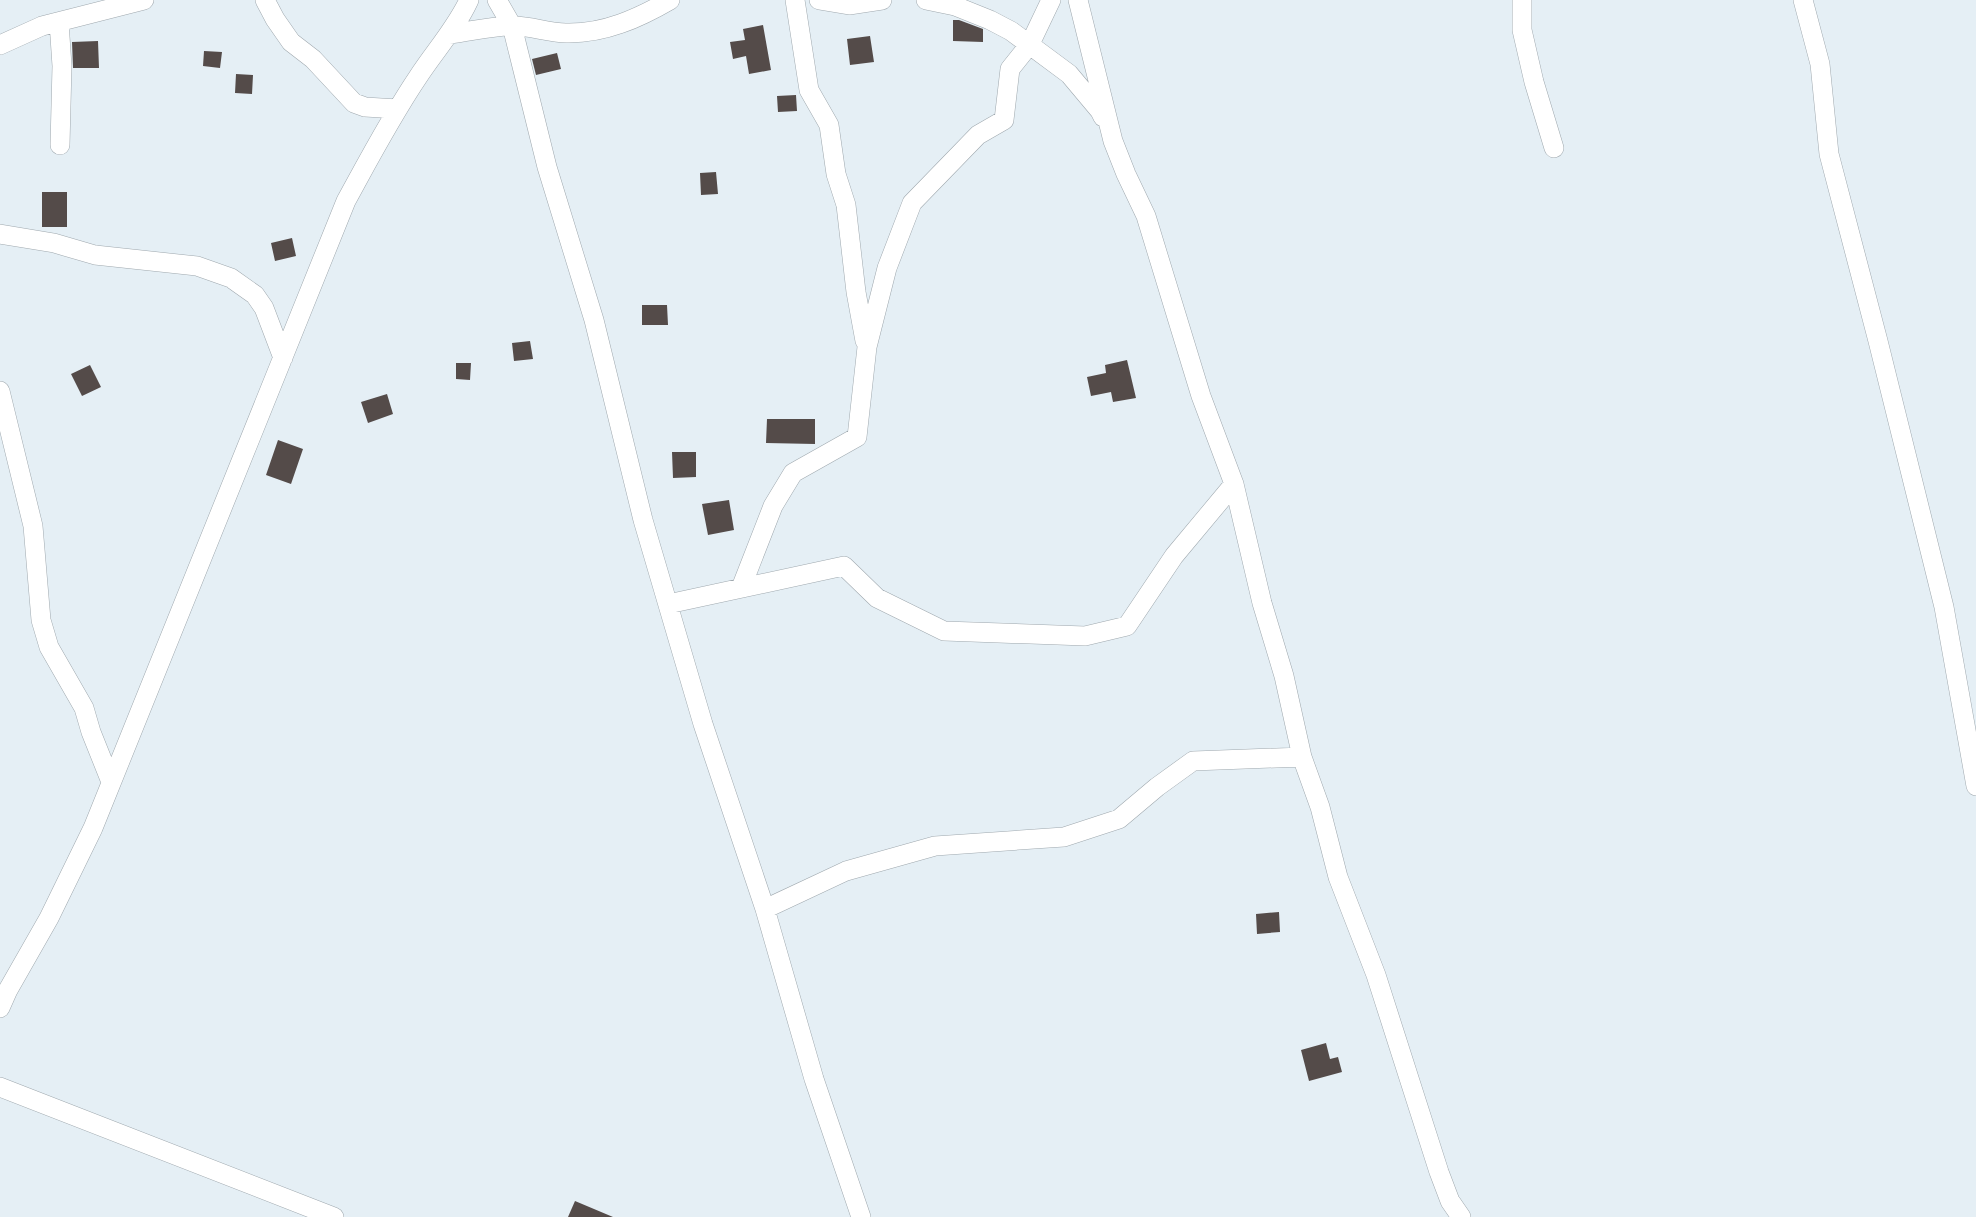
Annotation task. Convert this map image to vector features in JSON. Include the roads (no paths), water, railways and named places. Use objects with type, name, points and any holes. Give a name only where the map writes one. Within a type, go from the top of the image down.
[{"type":"street","points":[[0,44],[42,26],[144,0]]},
{"type":"street","points":[[265,0],[291,42],[313,59],[354,103],[366,107],[398,109]]},
{"type":"street","points":[[0,1008],[8,990],[49,918],[93,828],[346,201],[398,109],[417,78],[449,34],[469,0]]},
{"type":"street","points":[[497,0],[512,26],[548,167],[594,320],[643,520],[703,724],[765,909],[814,1079],[861,1217]]},
{"type":"street","points":[[449,34],[512,26],[565,33],[606,29],[645,14],[670,0]]},
{"type":"street","points":[[795,0],[809,90],[829,125],[836,174],[846,205],[856,292],[867,347]]},
{"type":"street","points":[[819,0],[849,5],[882,0]]},
{"type":"street","points":[[926,0],[955,6],[1011,31],[1070,74],[1108,122]]},
{"type":"street","points":[[741,588],[773,506],[794,473],[857,437],[867,347],[886,268],[912,203],[978,135],[1004,120],[1010,69],[1030,44],[1052,0]]},
{"type":"street","points":[[1078,0],[1113,141],[1146,216],[1201,396],[1234,484],[1262,603],[1284,676],[1302,757],[1320,807],[1338,877],[1376,975],[1438,1172],[1450,1201],[1461,1217]]},
{"type":"street","points":[[1522,0],[1522,30],[1534,82],[1554,148]]},
{"type":"street","points":[[1803,0],[1820,64],[1829,154],[1944,607],[1976,786]]},
{"type":"street","points":[[60,22],[62,66],[60,145]]},
{"type":"street","points":[[0,234],[54,243],[94,255],[197,266],[231,278],[254,295],[264,308],[283,358]]},
{"type":"street","points":[[0,391],[3,416],[33,526],[41,620],[49,647],[84,708],[91,732],[112,782]]},
{"type":"street","points":[[668,604],[844,566],[877,598],[944,631],[1085,636],[1127,626],[1174,556],[1234,484]]},
{"type":"street","points":[[765,909],[846,871],[935,846],[1064,837],[1118,819],[1193,761],[1302,757]]},
{"type":"street","points":[[0,1087],[299,1211],[334,1217]]}]
